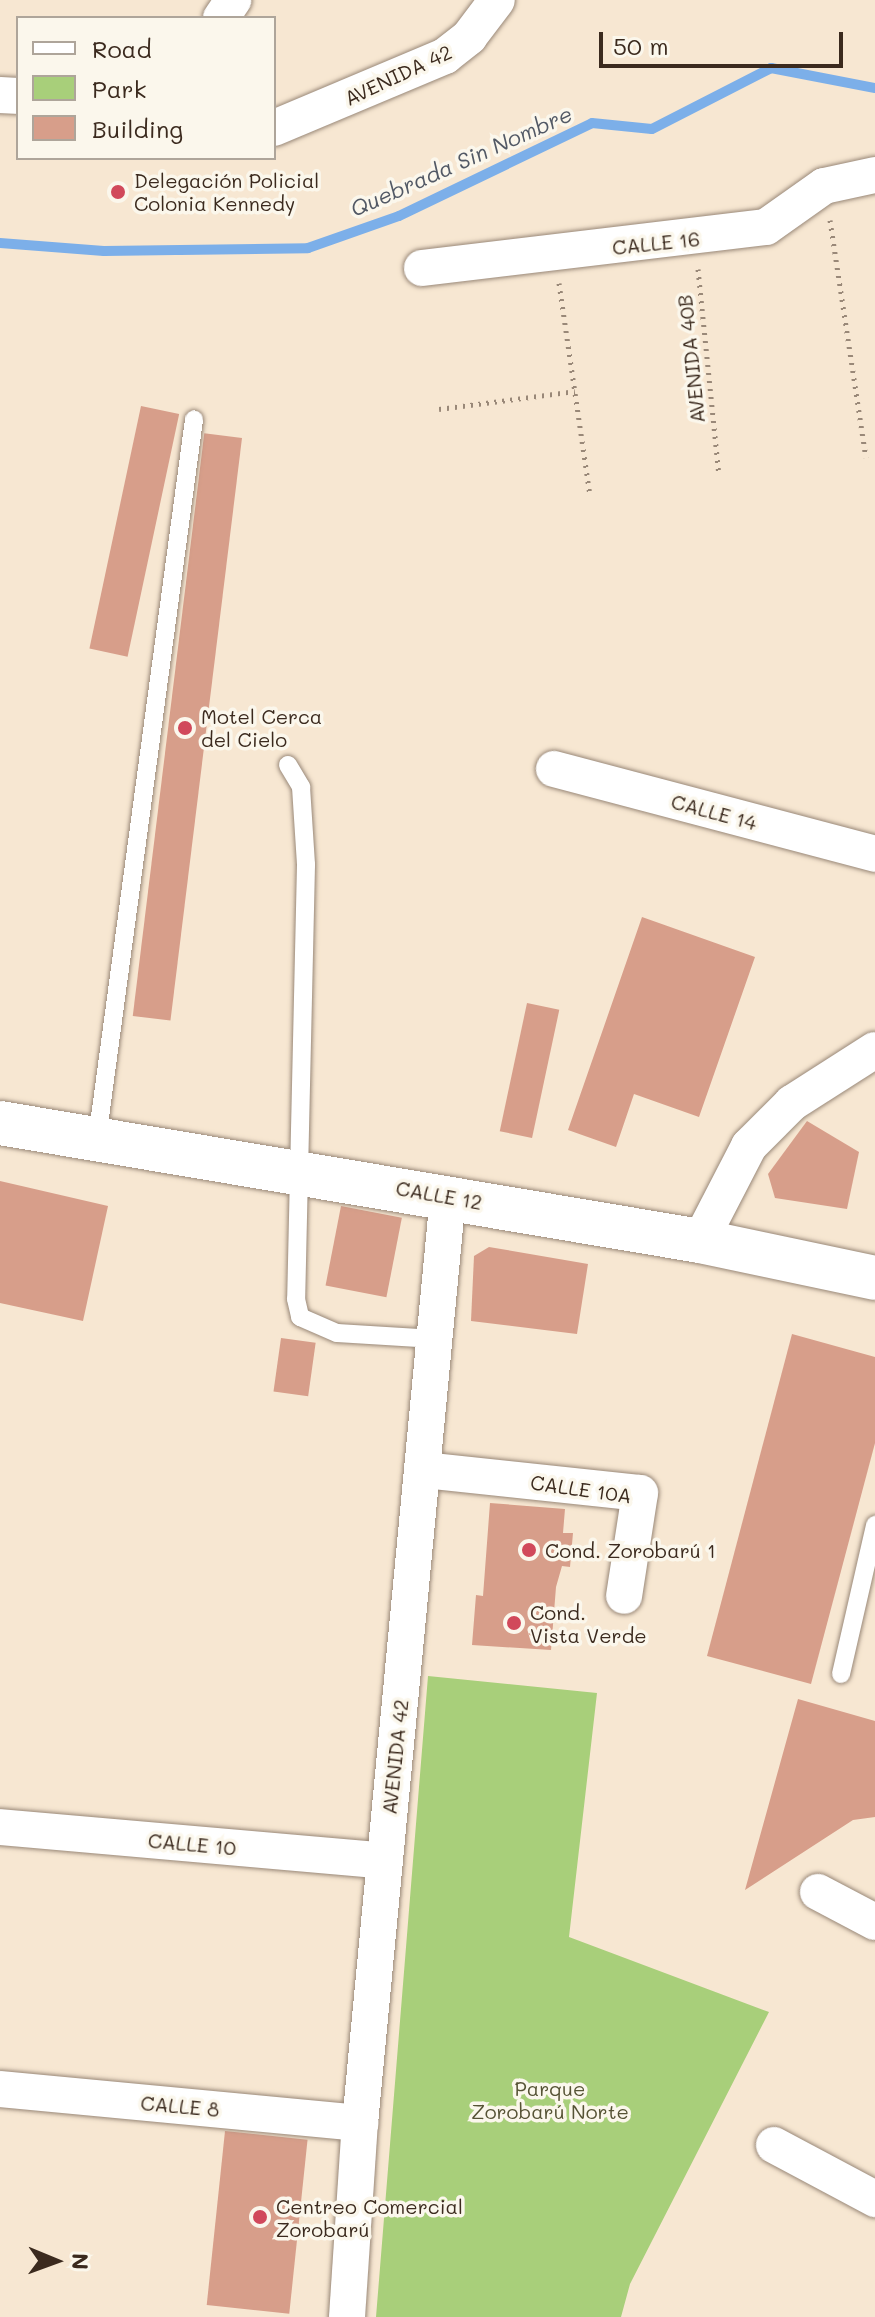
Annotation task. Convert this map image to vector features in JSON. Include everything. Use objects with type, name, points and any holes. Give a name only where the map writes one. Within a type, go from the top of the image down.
[{"type":"main road","name":"CALLE 12","points":[[0,1123],[448,1196],[700,1241],[875,1278]]},
{"type":"street","name":"AVENIDA 42","points":[[278,128],[445,56],[469,37],[497,0]]},
{"type":"street","name":"CALLE 16","points":[[422,268],[695,240],[766,227],[824,186],[875,175]]},
{"type":"street","name":"CALLE 14","points":[[554,769],[875,854]]},
{"type":"street","points":[[700,1241],[749,1146],[792,1103],[875,1050]]},
{"type":"street","name":"AVENIDA 42","points":[[347,2317],[360,2123],[448,1196]]},
{"type":"street","name":"CALLE 10A","points":[[424,1470],[640,1493],[624,1596]]},
{"type":"street","name":"CALLE 10","points":[[0,1827],[385,1861]]},
{"type":"street","points":[[818,1892],[875,1922]]},
{"type":"street","name":"CALLE 8","points":[[0,2089],[360,2123]]},
{"type":"street","points":[[774,2145],[875,2199]]},
{"type":"lane","points":[[97,1139],[194,420]]},
{"type":"lane","points":[[288,765],[301,787],[306,865],[298,1172],[300,1317],[337,1333],[435,1339]]},
{"type":"lane","points":[[841,1674],[875,1525]]},
{"type":"path","points":[[824,186],[866,457]]},
{"type":"path","name":"AVENIDA 40B","points":[[695,240],[719,474]]},
{"type":"path","points":[[554,253],[590,495]]},
{"type":"path","points":[[439,409],[575,391]]},
{"type":"green space","name":"Parque Zorobarú Norte","points":[[428,1676],[597,1693],[569,1937],[769,2012],[630,2284],[621,2317],[376,2317]]},
{"type":"building","points":[[141,406],[179,414],[128,657],[89,649]]},
{"type":"building","name":"Motel Cerca del Cielo","points":[[204,433],[242,438],[170,1021],[133,1016]]},
{"type":"building","points":[[642,917],[755,957],[699,1117],[634,1094],[616,1147],[568,1130]]},
{"type":"building","points":[[527,1003],[559,1010],[532,1138],[500,1131]]},
{"type":"building","points":[[807,1121],[859,1152],[847,1209],[775,1198],[768,1174]]},
{"type":"building","points":[[0,1181],[108,1206],[83,1321],[0,1303]]},
{"type":"building","points":[[341,1206],[402,1218],[386,1297],[326,1286]]},
{"type":"building","points":[[489,1247],[588,1264],[577,1334],[471,1321],[474,1256]]},
{"type":"building","points":[[792,1334],[875,1357],[875,1443],[811,1684],[707,1656]]},
{"type":"building","points":[[281,1338],[316,1343],[308,1396],[273,1391]]},
{"type":"building","points":[[490,1503],[565,1509],[563,1533],[573,1533],[570,1567],[562,1566],[556,1587],[551,1650],[472,1645],[476,1595],[483,1596]]},
{"type":"building","points":[[798,1699],[875,1721],[875,1817],[853,1820],[745,1890]]},
{"type":"building","name":"Centreo Comercial Zorobarú","points":[[225,2131],[308,2140],[289,2314],[207,2305]]},
{"type":"waterway","name":"Quebrada Sin Nombre","points":[[0,243],[104,251],[308,248],[399,216],[592,123],[652,129],[771,68],[875,88]]},
{"type":"place","name":"Delegación Policial Colonia Kennedy","points":[[118,192]]},
{"type":"place","name":"Motel Cerca del Cielo","points":[[185,728]]},
{"type":"place","name":"Cond. Zorobarú 1","points":[[529,1550]]},
{"type":"place","name":"Cond. Vista Verde","points":[[514,1623]]},
{"type":"place","name":"Centreo Comercial Zorobarú","points":[[260,2217]]}]
